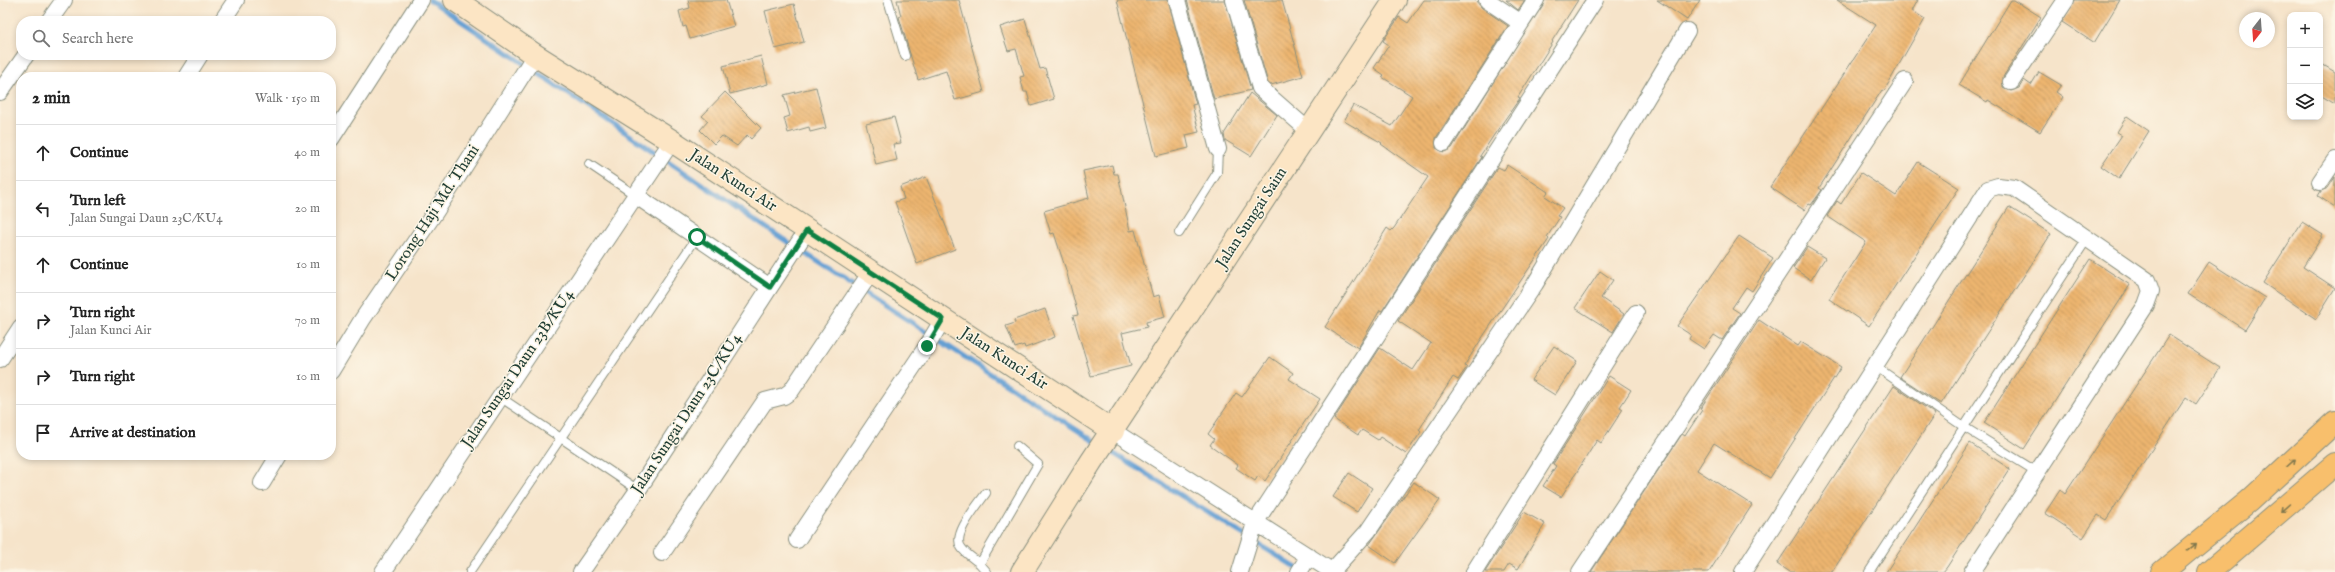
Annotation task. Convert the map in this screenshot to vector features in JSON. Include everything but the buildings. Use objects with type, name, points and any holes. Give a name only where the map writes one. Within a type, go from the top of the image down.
[{"type":"highway","points":[[2162,572],[2249,501],[2335,422]]},
{"type":"highway","points":[[2209,572],[2335,464]]},
{"type":"street","points":[[53,16],[64,0]]},
{"type":"street","points":[[225,16],[236,0]]},
{"type":"street","name":"Jalan Kunci Air","points":[[455,0],[533,57],[804,235],[864,283],[936,331],[1111,433],[1304,564],[1333,572]]},
{"type":"street","points":[[1177,0],[1218,149]]},
{"type":"street","points":[[1234,0],[1260,88],[1309,131]]},
{"type":"street","name":"Jalan Sungai Saim","points":[[1022,572],[1091,462],[1395,0]]},
{"type":"street","points":[[1487,0],[1520,23]]},
{"type":"street","points":[[1444,142],[1536,0]]},
{"type":"street","points":[[1240,572],[1254,529],[1595,0]]},
{"type":"street","points":[[2011,82],[2066,0]]},
{"type":"street","points":[[336,131],[420,2]]},
{"type":"street","points":[[1333,572],[1368,531],[1535,284],[1687,31]]},
{"type":"street","name":"Lorong Haji Md. Thani","points":[[336,363],[522,77],[533,57]]},
{"type":"street","points":[[0,92],[22,60]]},
{"type":"street","points":[[189,72],[197,60]]},
{"type":"street","points":[[1580,572],[1906,81]]},
{"type":"street","name":"Jalan Sungai Daun 23B/KU4","points":[[383,572],[669,146]]},
{"type":"street","points":[[2320,182],[2335,160]]},
{"type":"street","points":[[1743,572],[1988,189],[1998,186],[2014,188],[2147,280],[2151,291],[2146,305],[1972,572]]},
{"type":"street","points":[[635,195],[770,287]]},
{"type":"street","name":"Jalan Sungai Daun 23C/KU4","points":[[582,572],[638,490],[804,235]]},
{"type":"street","points":[[662,553],[765,401],[784,396],[791,391],[864,283]]},
{"type":"street","points":[[1474,572],[1636,313]]},
{"type":"street","points":[[797,540],[936,331]]},
{"type":"street","points":[[0,359],[16,335]]},
{"type":"street","points":[[262,483],[276,460]]},
{"type":"lane","points":[[888,0],[904,56]]},
{"type":"lane","points":[[1179,233],[1217,173],[1218,149]]},
{"type":"lane","points":[[589,164],[635,195]]},
{"type":"lane","points":[[470,572],[559,438],[697,237]]},
{"type":"lane","points":[[1869,572],[2087,239]]},
{"type":"lane","points":[[1874,366],[1964,427],[2037,472]]},
{"type":"lane","points":[[500,397],[638,490]]},
{"type":"lane","points":[[980,564],[1038,464],[1017,446]]},
{"type":"lane","points":[[986,493],[961,530],[958,539],[961,548],[980,564],[986,572]]},
{"type":"waterway","points":[[430,0],[780,237],[1097,443]]},
{"type":"waterway","points":[[1105,448],[1298,569]]},
{"type":"route","points":[[697,237],[770,287],[807,230],[943,319],[927,346]]}]
